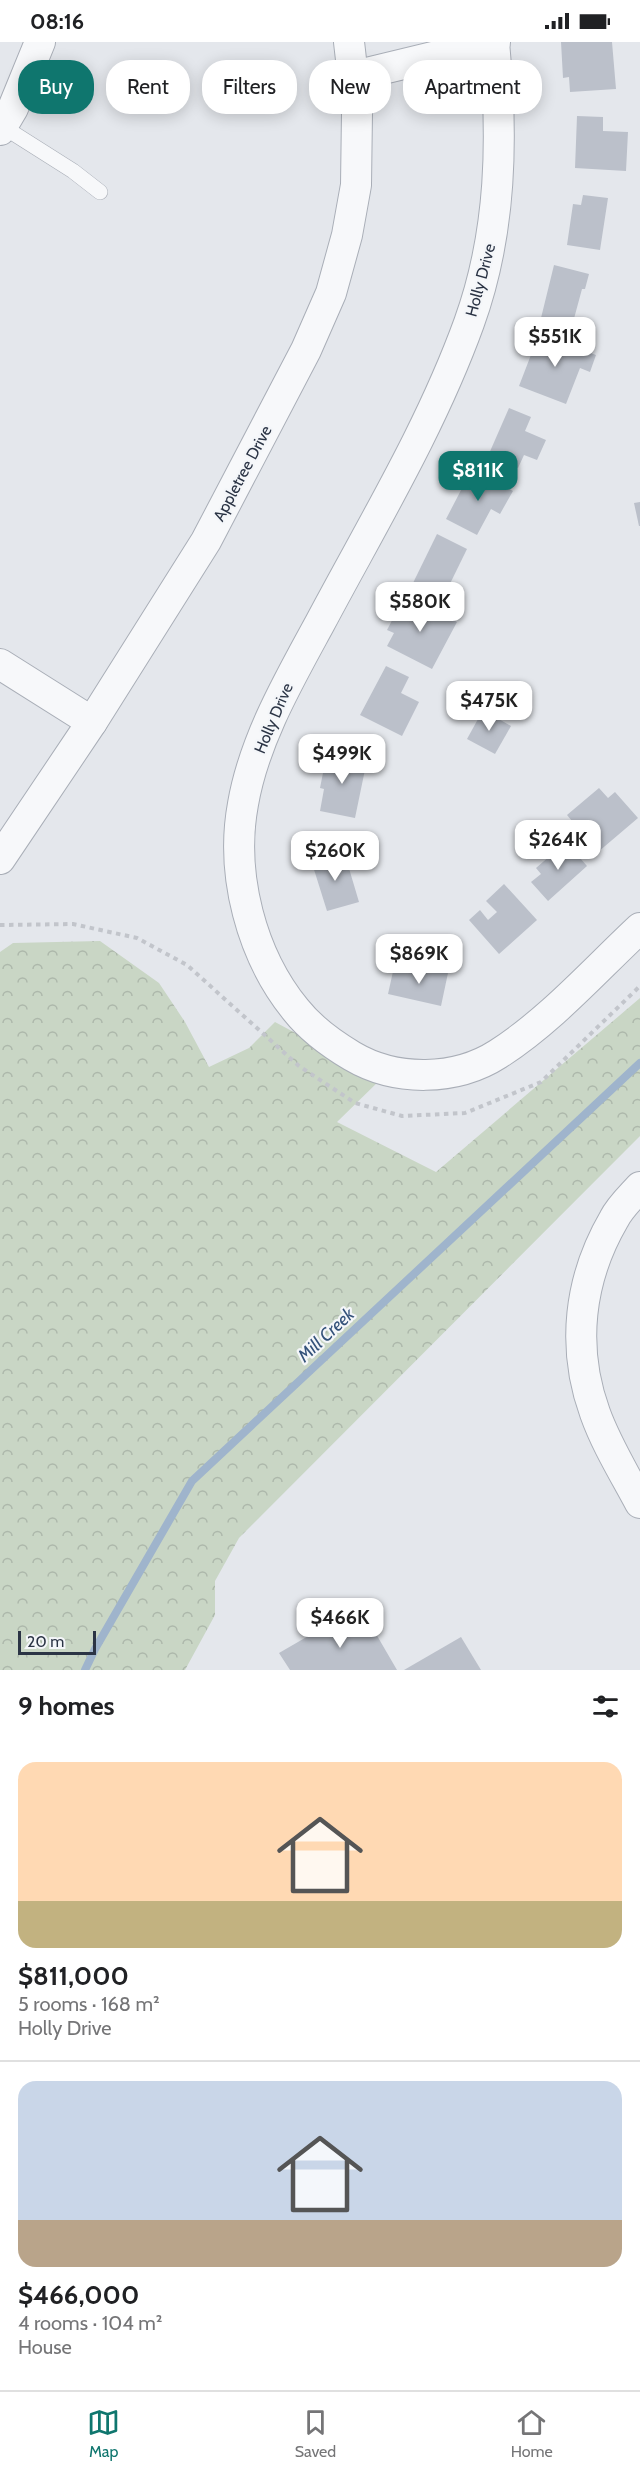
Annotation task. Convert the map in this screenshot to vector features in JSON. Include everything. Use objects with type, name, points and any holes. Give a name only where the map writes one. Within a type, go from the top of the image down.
[{"type":"street","points":[[1,128],[13,108],[40,42]]},
{"type":"street","name":"Appletree Drive","points":[[350,42],[352,60]]},
{"type":"street","points":[[391,67],[494,42]]},
{"type":"street","name":"Holly Drive","points":[[494,42],[499,95],[498,200],[491,241],[471,318],[453,365],[421,433],[285,687],[262,740],[242,807],[239,848],[243,886],[255,937],[266,964],[295,1010],[316,1031],[355,1058],[391,1072],[442,1074],[467,1068],[497,1054],[539,1023],[640,928]]},
{"type":"street","name":"Appletree Drive","points":[[0,859],[92,722],[206,541],[301,360],[331,293],[346,235],[356,185],[357,114]]},
{"type":"street","points":[[0,664],[92,722]]},
{"type":"street","points":[[640,1187],[614,1218],[590,1271],[580,1311],[580,1338],[583,1368],[595,1412],[615,1457],[640,1503]]},
{"type":"lane","points":[[1,128],[73,171],[100,192]]},
{"type":"green space","points":[[100,941],[159,983],[185,1022],[209,1067],[249,1048],[275,1022],[381,1079],[337,1122],[436,1172],[640,998],[640,1136],[239,1538],[215,1581],[215,1615],[185,1670],[0,1670],[0,952],[13,943]]},
{"type":"building","points":[[561,42],[612,42],[616,89],[570,92],[569,77],[563,78]]},
{"type":"building","points":[[577,116],[603,117],[603,131],[628,132],[626,171],[575,168]]},
{"type":"building","points":[[583,195],[608,198],[600,250],[567,245],[573,204],[581,205]]},
{"type":"building","points":[[554,265],[589,274],[585,289],[582,289],[572,326],[541,318]]},
{"type":"building","points":[[539,334],[596,355],[590,372],[580,368],[566,404],[519,386]]},
{"type":"building","points":[[509,408],[531,417],[525,431],[546,440],[537,460],[524,455],[518,468],[488,456]]},
{"type":"building","points":[[472,469],[513,491],[500,514],[491,509],[477,535],[446,519]]},
{"type":"building","points":[[640,502],[640,526],[639,526],[634,503]]},
{"type":"building","points":[[437,534],[467,549],[443,598],[413,583]]},
{"type":"building","points":[[411,597],[457,622],[432,669],[387,646],[394,633],[387,630],[398,609],[403,612]]},
{"type":"building","points":[[386,666],[409,677],[401,693],[419,702],[402,736],[360,715]]},
{"type":"building","points":[[483,710],[511,726],[495,754],[467,739]]},
{"type":"building","points":[[327,753],[367,760],[355,818],[320,811],[324,789],[320,788]]},
{"type":"building","points":[[599,788],[608,798],[615,792],[638,818],[598,852],[567,815]]},
{"type":"building","points":[[566,842],[587,866],[548,901],[531,882],[541,874],[536,868]]},
{"type":"building","points":[[336,853],[340,867],[348,865],[359,902],[327,911],[311,860]]},
{"type":"building","points":[[504,884],[537,920],[499,954],[469,920],[480,910],[488,920],[497,912],[486,901]]},
{"type":"building","points":[[407,965],[448,973],[441,1006],[388,994],[394,967],[406,970]]},
{"type":"building","points":[[348,1613],[353,1622],[365,1615],[397,1670],[290,1670],[279,1653]]},
{"type":"building","points":[[461,1637],[481,1670],[404,1670]]},
{"type":"waterway","name":"Mill Creek","points":[[85,1670],[192,1481],[640,1063]]}]
